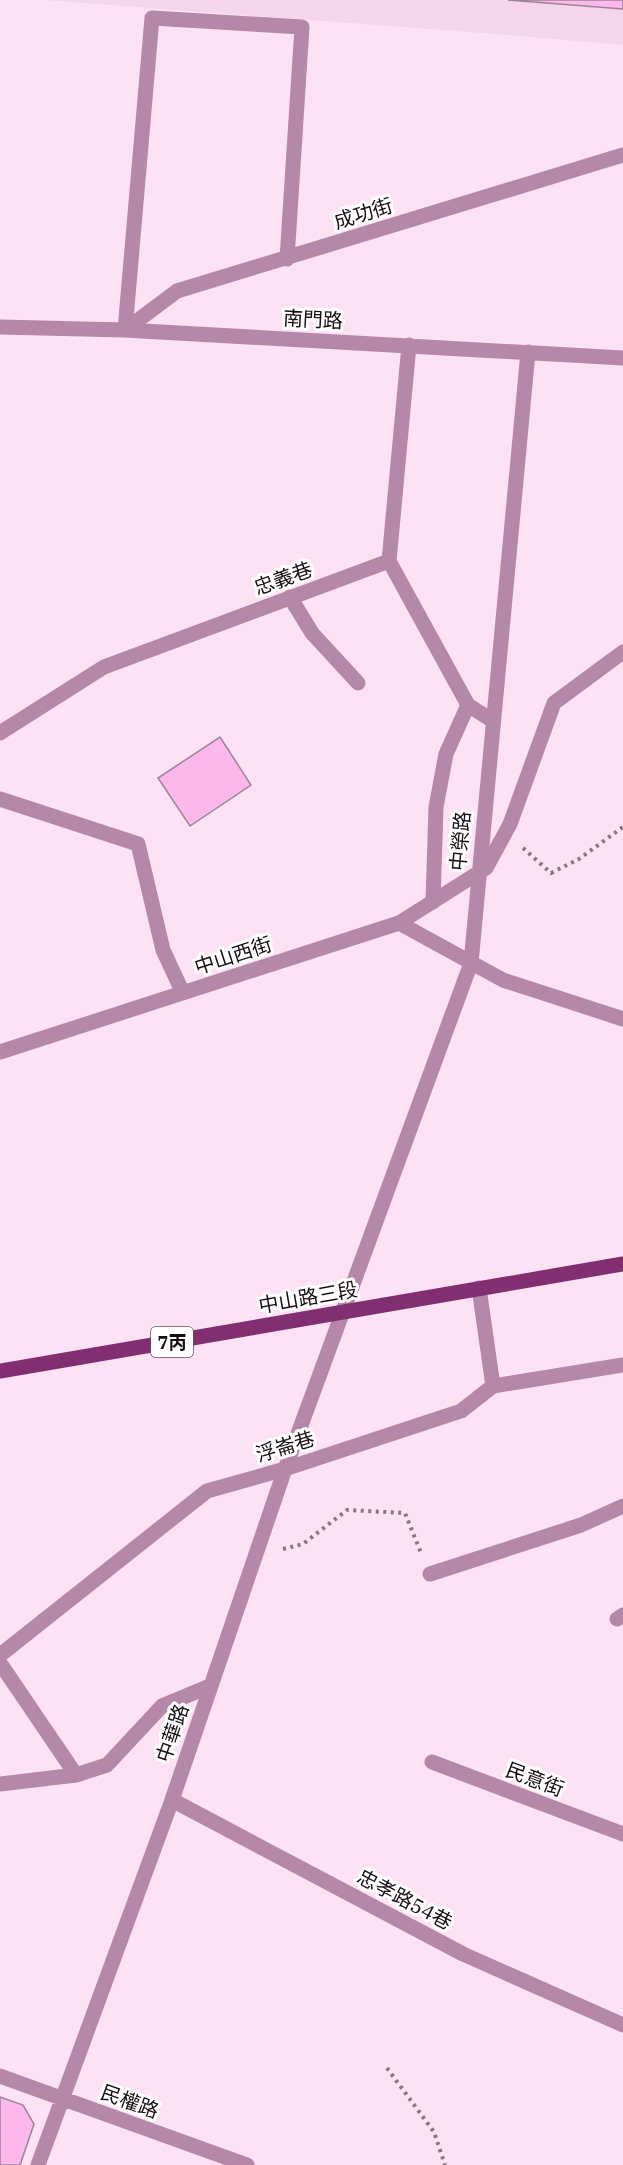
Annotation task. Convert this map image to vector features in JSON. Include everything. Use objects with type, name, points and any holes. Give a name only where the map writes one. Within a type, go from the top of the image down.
[{"type":"main road","name":"中山路三段","points":[[0,1371],[623,1264]]},
{"type":"street","points":[[125,330],[152,18],[302,27],[286,259]]},
{"type":"street","name":"成功街","points":[[125,330],[177,291],[623,155]]},
{"type":"street","name":"南門路","points":[[0,327],[125,330],[409,345],[622,360]]},
{"type":"street","points":[[409,345],[390,561],[468,705],[493,721]]},
{"type":"street","name":"中榮路","points":[[344,1313],[471,963],[528,352]]},
{"type":"street","name":"忠義巷","points":[[0,733],[104,667],[390,561]]},
{"type":"street","points":[[290,597],[312,633],[358,683]]},
{"type":"street","points":[[478,873],[486,868],[504,834],[554,703],[623,652]]},
{"type":"street","points":[[433,902],[436,807],[446,754],[468,705]]},
{"type":"street","points":[[0,799],[138,844],[163,950],[183,993]]},
{"type":"street","name":"中山西街","points":[[0,1052],[399,923],[478,873]]},
{"type":"street","points":[[399,923],[503,980],[623,1019]]},
{"type":"street","points":[[479,1288],[493,1386]]},
{"type":"street","name":"中華路","points":[[38,2165],[172,1800],[285,1469],[344,1313]]},
{"type":"street","name":"浮崙巷","points":[[0,1654],[207,1491],[285,1469],[461,1411],[493,1386],[623,1365]]},
{"type":"street","points":[[430,1574],[581,1525],[623,1506]]},
{"type":"street","points":[[0,1663],[76,1775]]},
{"type":"street","points":[[0,1784],[76,1775],[107,1766],[162,1707],[210,1686]]},
{"type":"street","name":"民意街","points":[[432,1762],[623,1834]]},
{"type":"street","name":"忠孝路54巷","points":[[172,1800],[463,1954],[623,2025]]},
{"type":"street","name":"民權路","points":[[0,2076],[247,2165]]},
{"type":"path","points":[[504,834],[552,873],[579,859],[623,827]]},
{"type":"path","points":[[256,1555],[303,1544],[347,1510],[405,1513],[430,1574]]},
{"type":"path","points":[[387,2068],[434,2132],[445,2165]]},
{"type":"shaded area","points":[[45,0],[623,0],[623,45],[508,35]]},
{"type":"building","points":[[508,0],[623,0],[623,9]]},
{"type":"building","points":[[220,737],[251,785],[190,826],[158,778]]},
{"type":"building","points":[[0,2097],[23,2105],[34,2124],[20,2165],[0,2165]]}]
